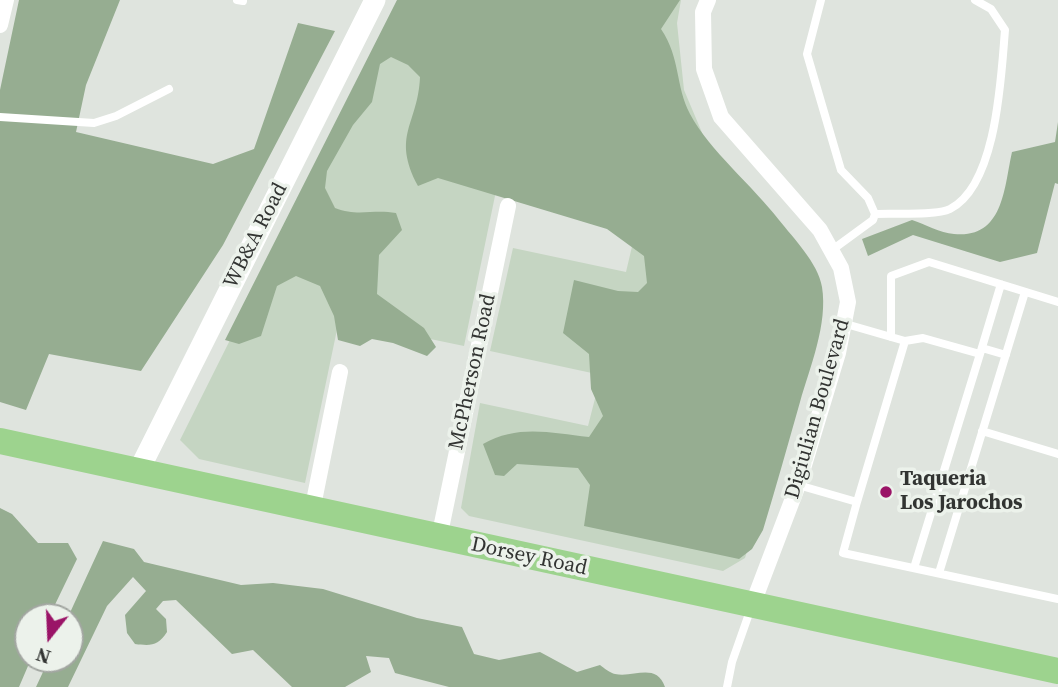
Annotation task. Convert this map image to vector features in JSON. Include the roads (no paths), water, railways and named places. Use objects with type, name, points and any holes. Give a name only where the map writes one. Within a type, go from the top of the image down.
[{"type":"main road","name":"Dorsey Road","points":[[0,441],[1058,671]]},
{"type":"street","points":[[0,25],[6,0]]},
{"type":"street","name":"WB&A Road","points":[[138,472],[375,0]]},
{"type":"street","name":"Digiulian Boulevard","points":[[708,0],[703,12],[704,69],[721,117],[806,214],[832,250],[846,286],[846,324],[798,485],[752,606]]},
{"type":"street","name":"McPherson Road","points":[[439,538],[508,206]]},
{"type":"street","points":[[312,510],[340,372]]},
{"type":"lane","points":[[821,0],[807,54],[841,170],[868,198],[875,214],[873,220],[832,250]]},
{"type":"lane","points":[[875,214],[947,211],[967,198],[976,185],[994,126],[1005,30],[995,13],[975,0]]},
{"type":"lane","points":[[0,117],[94,123],[116,116],[169,89]]},
{"type":"lane","points":[[891,337],[891,276],[929,262],[1058,302]]},
{"type":"lane","points":[[914,568],[1001,284]]},
{"type":"lane","points":[[939,573],[1025,292]]},
{"type":"lane","points":[[846,324],[905,341],[923,338],[1006,355]]},
{"type":"lane","points":[[905,341],[843,552],[1058,599]]},
{"type":"lane","points":[[982,431],[1058,454]]},
{"type":"lane","points":[[798,485],[857,502]]},
{"type":"lane","points":[[727,687],[732,662],[752,606]]},
{"type":"place","name":"Taqueria Los Jarochos","points":[[886,492]]}]
